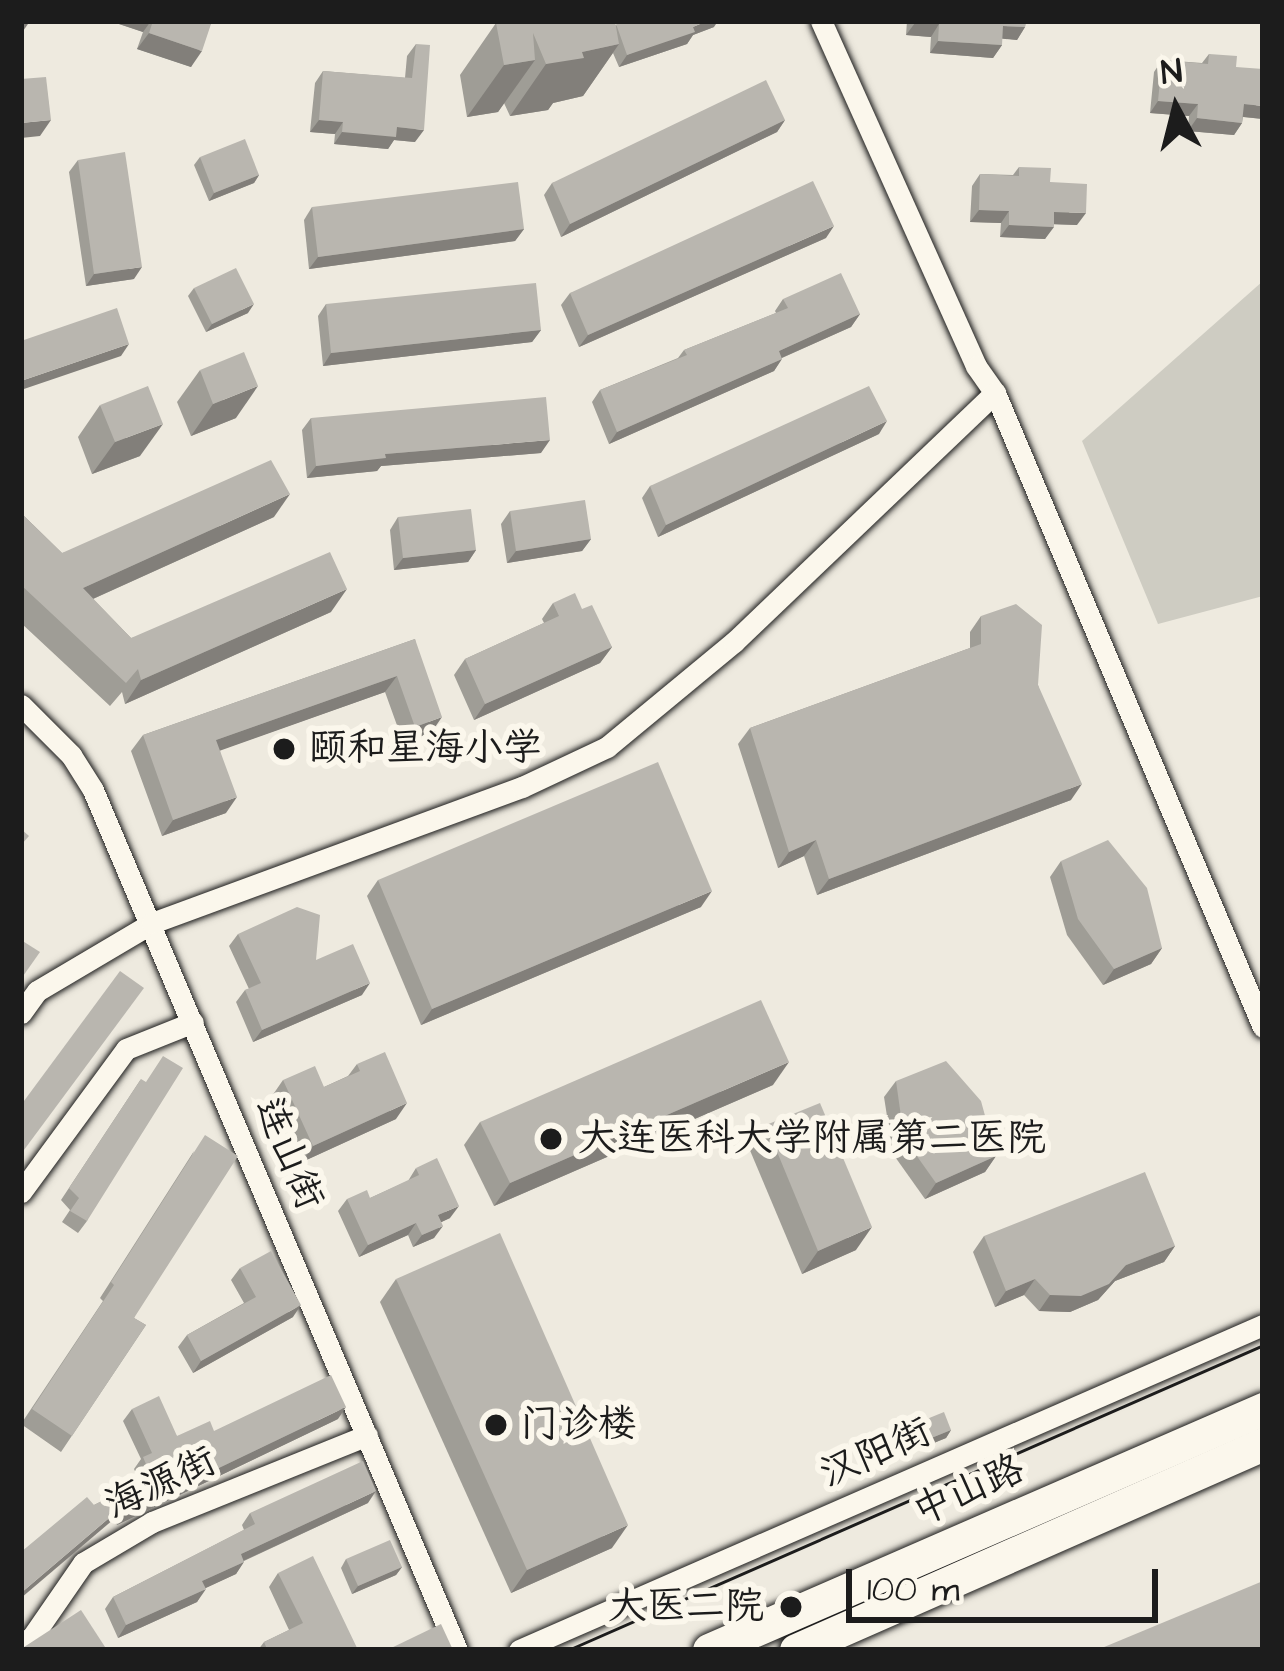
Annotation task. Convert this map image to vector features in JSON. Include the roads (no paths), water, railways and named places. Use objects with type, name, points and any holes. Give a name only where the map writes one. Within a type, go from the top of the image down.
[{"type":"highway","name":"中山路","points":[[710,1650],[1263,1408]]},
{"type":"highway","name":"中山路","points":[[796,1650],[1263,1444]]},
{"type":"street","points":[[821,21],[976,366],[994,393],[1263,1027]]},
{"type":"street","points":[[21,1013],[37,991],[152,923],[522,788],[607,747],[734,642],[994,393]]},
{"type":"street","name":"连山街","points":[[21,705],[70,755],[93,790],[458,1650]]},
{"type":"street","points":[[21,1192],[126,1049],[193,1022]]},
{"type":"street","name":"汉阳街","points":[[519,1650],[1263,1325]]},
{"type":"street","name":"海源街","points":[[21,1644],[32,1636],[83,1563],[152,1522],[367,1435]]},
{"type":"tram line","points":[[568,1650],[1263,1345]]},
{"type":"place","name":"颐和星海小学","points":[[284,749]]},
{"type":"place","name":"大连医科大学附属第二医院","points":[[551,1139]]},
{"type":"place","name":"门诊楼","points":[[496,1425]]},
{"type":"place","name":"大医二院","points":[[791,1607]]}]
